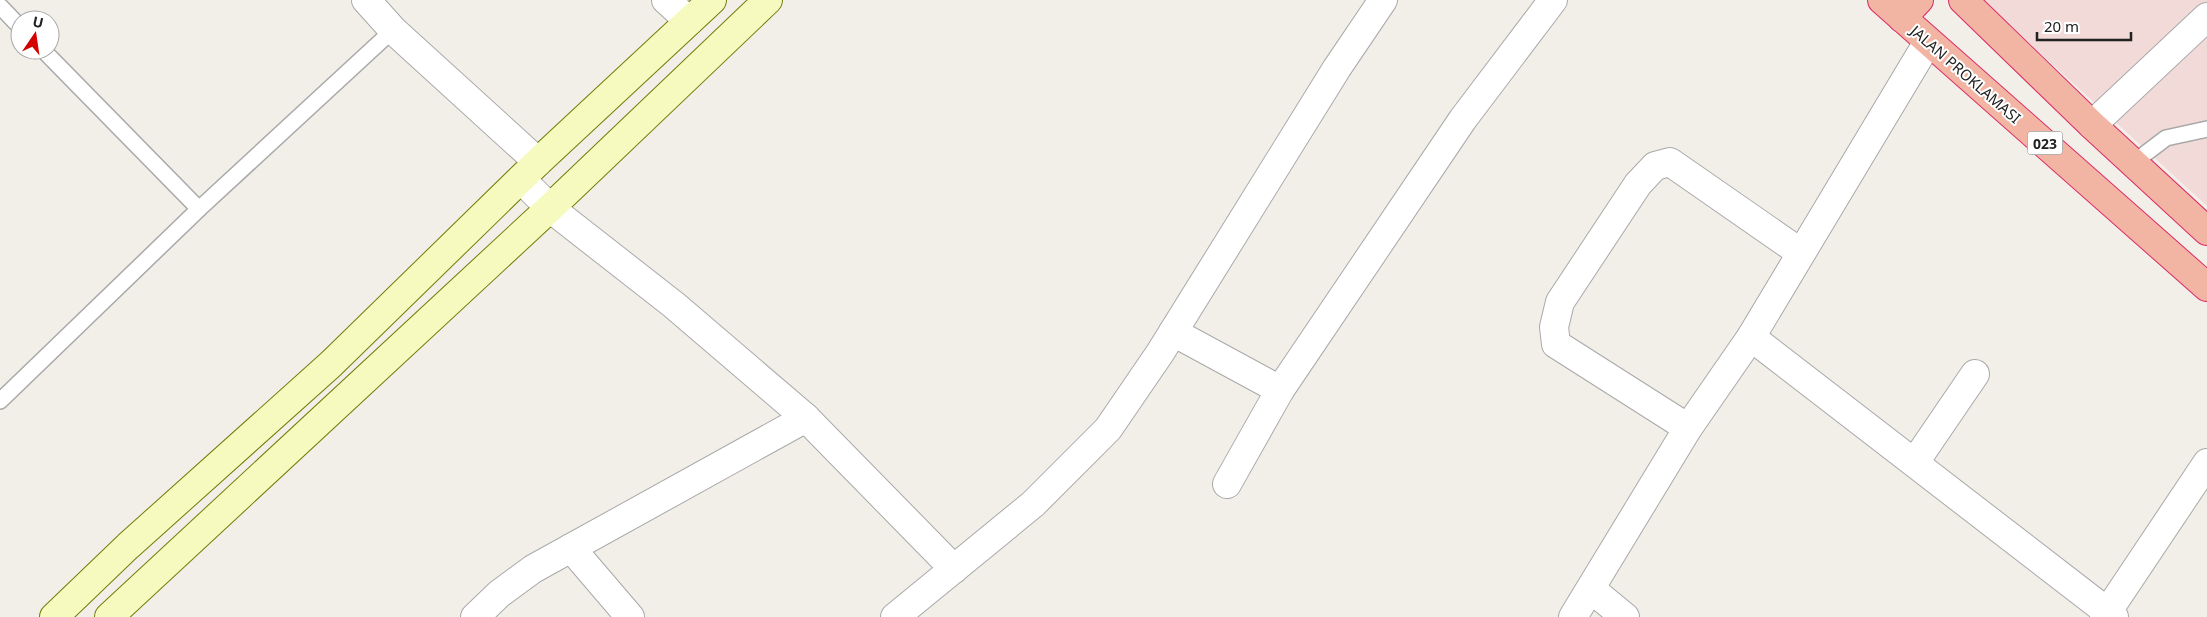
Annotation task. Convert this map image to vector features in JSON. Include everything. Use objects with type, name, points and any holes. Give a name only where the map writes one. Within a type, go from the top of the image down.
[{"type":"highway","name":"JALAN PROKLAMASI","points":[[1882,0],[1910,9],[1928,42],[2207,287]]},
{"type":"highway","points":[[1963,0],[2132,163],[2207,231]]},
{"type":"main road","points":[[54,617],[128,546],[331,364],[529,170],[712,0]]},
{"type":"main road","points":[[109,617],[550,208],[768,0]]},
{"type":"street","points":[[366,0],[529,170],[550,208],[674,305],[806,418],[954,569]]},
{"type":"street","points":[[666,0],[689,21]]},
{"type":"street","points":[[895,617],[1033,504],[1108,429],[1172,332],[1337,68],[1383,0]]},
{"type":"street","points":[[1226,484],[1280,390],[1463,119],[1553,0]]},
{"type":"street","points":[[2092,125],[2207,17]]},
{"type":"street","points":[[1574,617],[1688,428],[1751,337],[1928,42]]},
{"type":"street","points":[[1688,428],[1556,344],[1554,327],[1560,302],[1638,184],[1655,166],[1670,162],[1801,254]]},
{"type":"street","points":[[1172,332],[1280,390]]},
{"type":"street","points":[[1751,337],[1915,462],[2109,615],[2207,463]]},
{"type":"street","points":[[1915,462],[1975,374]]},
{"type":"street","points":[[475,617],[499,594],[533,569],[806,418]]},
{"type":"street","points":[[571,548],[630,617]]},
{"type":"street","points":[[1591,589],[1625,617]]},
{"type":"lane","points":[[0,6],[10,16]]},
{"type":"lane","points":[[0,401],[199,209],[393,30]]},
{"type":"lane","points":[[53,60],[199,209]]},
{"type":"lane","points":[[2132,163],[2166,138],[2207,129]]},
{"type":"shaded area","points":[[1982,0],[2207,0],[2207,206],[2097,105]]}]
